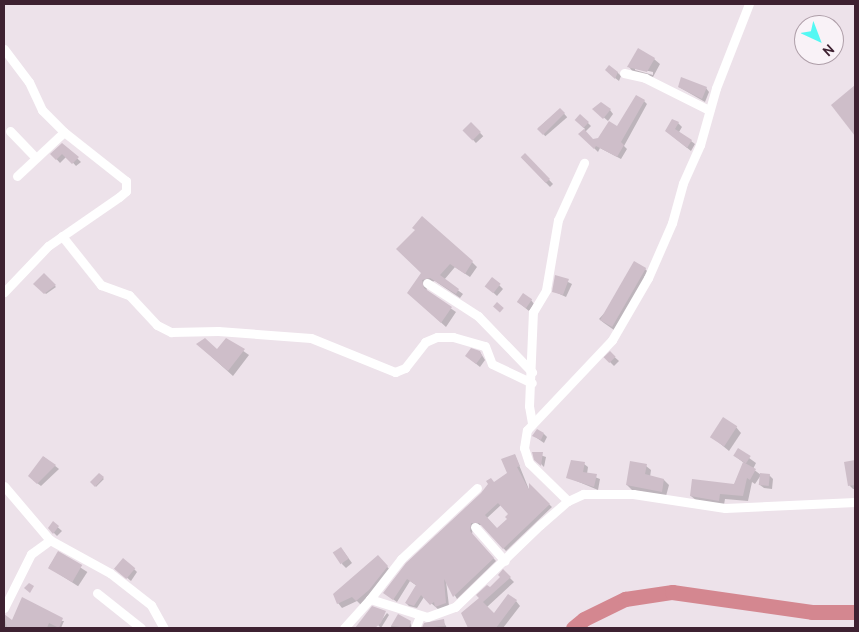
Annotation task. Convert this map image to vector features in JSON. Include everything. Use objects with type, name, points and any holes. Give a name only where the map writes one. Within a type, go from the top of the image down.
[{"type":"street","points":[[568,501],[528,463],[524,448],[532,423],[598,356],[638,298],[672,223],[683,183],[700,145],[709,110],[749,4]]},
{"type":"street","points":[[4,49],[29,82],[42,110],[64,132],[126,180],[126,191],[62,236],[4,292]]},
{"type":"street","points":[[624,73],[645,78],[709,110]]},
{"type":"street","points":[[10,132],[36,158]]},
{"type":"street","points":[[17,176],[64,132]]},
{"type":"street","points":[[532,423],[529,406],[532,383],[533,312],[546,290],[558,220],[584,164]]},
{"type":"street","points":[[62,236],[101,285],[129,295],[158,325],[171,332],[218,331],[311,338],[395,372],[405,368],[425,342],[437,337],[453,337],[485,346],[492,364],[532,383]]},
{"type":"street","points":[[428,283],[478,316],[532,372]]},
{"type":"street","points":[[4,486],[50,540],[110,573],[151,605],[164,628]]},
{"type":"street","points":[[344,628],[409,551],[477,488]]},
{"type":"street","points":[[370,599],[427,617],[462,603],[568,501],[596,492],[633,494],[725,508],[855,502]]},
{"type":"street","points":[[475,527],[505,561]]},
{"type":"street","points":[[4,608],[7,595],[31,554],[50,540]]},
{"type":"street","points":[[97,593],[141,628]]},
{"type":"street","points":[[415,628],[420,616]]},
{"type":"building","points":[[638,48],[655,58],[647,72],[627,67]]},
{"type":"building","points":[[609,65],[618,72],[615,79],[605,70]]},
{"type":"building","points":[[681,77],[707,87],[702,99],[678,87]]},
{"type":"building","points":[[855,85],[855,136],[831,105]]},
{"type":"building","points":[[636,95],[645,100],[621,142],[624,145],[617,157],[596,146],[594,149],[578,134],[584,129],[593,139],[598,138],[609,121],[617,126]]},
{"type":"building","points":[[601,102],[611,109],[603,119],[592,109]]},
{"type":"building","points":[[560,108],[565,113],[543,135],[537,129]]},
{"type":"building","points":[[580,114],[589,122],[584,128],[575,120]]},
{"type":"building","points":[[672,119],[679,122],[675,129],[692,140],[687,148],[665,131]]},
{"type":"building","points":[[471,122],[481,132],[472,140],[463,130]]},
{"type":"building","points":[[62,143],[79,157],[72,164],[62,154],[56,160],[50,154]]},
{"type":"building","points":[[525,153],[550,179],[546,183],[521,157]]},
{"type":"building","points":[[422,216],[473,261],[465,274],[450,264],[440,275],[459,289],[456,294],[430,278],[422,280],[424,288],[452,307],[441,323],[407,293],[421,273],[396,249],[415,230],[412,228]]},
{"type":"building","points":[[634,261],[646,268],[612,327],[600,320]]},
{"type":"building","points":[[44,273],[56,285],[44,294],[33,284]]},
{"type":"building","points":[[555,275],[569,279],[563,295],[552,292]]},
{"type":"building","points":[[492,277],[501,284],[493,293],[485,286]]},
{"type":"building","points":[[523,293],[532,299],[526,308],[517,302]]},
{"type":"building","points":[[497,302],[504,308],[500,312],[493,307]]},
{"type":"building","points":[[205,338],[217,349],[226,338],[245,349],[228,371],[196,344]]},
{"type":"building","points":[[471,348],[480,351],[482,356],[476,364],[465,356]]},
{"type":"building","points":[[610,351],[616,357],[609,363],[604,357]]},
{"type":"building","points":[[723,417],[737,426],[724,446],[710,437]]},
{"type":"building","points":[[537,429],[544,433],[541,440],[532,436]]},
{"type":"building","points":[[738,448],[751,456],[746,464],[733,456]]},
{"type":"building","points":[[532,452],[543,452],[541,466],[534,460]]},
{"type":"building","points":[[515,454],[520,466],[517,467],[529,490],[529,483],[550,504],[503,549],[479,523],[471,523],[470,531],[494,558],[453,597],[444,579],[446,603],[435,607],[434,602],[430,605],[421,595],[414,606],[405,603],[416,585],[407,579],[393,600],[383,593],[406,563],[481,493],[488,484],[486,481],[491,478],[494,482],[507,473],[501,459]],"holes":[[[498,503],[508,514],[505,517],[507,519],[497,528],[485,515]]]},
{"type":"building","points":[[43,456],[56,465],[37,484],[28,476]]},
{"type":"building","points":[[571,460],[585,462],[583,472],[597,474],[594,487],[566,478]]},
{"type":"building","points":[[855,460],[855,485],[848,486],[844,462]]},
{"type":"building","points":[[630,461],[647,464],[645,474],[664,479],[662,492],[626,485]]},
{"type":"building","points":[[743,462],[756,469],[750,480],[747,478],[743,496],[720,494],[719,501],[690,496],[692,479],[734,484]]},
{"type":"building","points":[[99,473],[104,477],[95,487],[90,482]]},
{"type":"building","points":[[760,473],[770,474],[769,486],[759,485]]},
{"type":"building","points":[[53,521],[59,526],[53,534],[48,528]]},
{"type":"building","points":[[341,547],[349,559],[341,564],[333,553]]},
{"type":"building","points":[[58,551],[82,565],[72,582],[48,568]]},
{"type":"building","points":[[378,555],[388,566],[369,590],[356,601],[352,597],[337,604],[333,594]]},
{"type":"building","points":[[123,558],[135,568],[126,579],[114,569]]},
{"type":"building","points":[[503,569],[511,577],[483,602],[494,613],[508,594],[517,600],[496,628],[468,628],[461,613],[479,598],[476,595],[487,585],[490,587],[500,577],[498,575]]},
{"type":"building","points":[[29,583],[34,586],[30,593],[24,588]]},
{"type":"building","points":[[22,597],[63,618],[59,628],[49,623],[47,628],[7,628],[4,614],[12,620]]},
{"type":"building","points":[[372,606],[386,611],[381,623],[375,628],[355,628]]},
{"type":"building","points":[[398,614],[411,621],[409,628],[391,626]]},
{"type":"building","points":[[444,619],[445,626],[422,628],[424,623]]},
{"type":"waterway","points":[[573,628],[584,619],[625,599],[672,592],[812,612],[855,612]]}]
